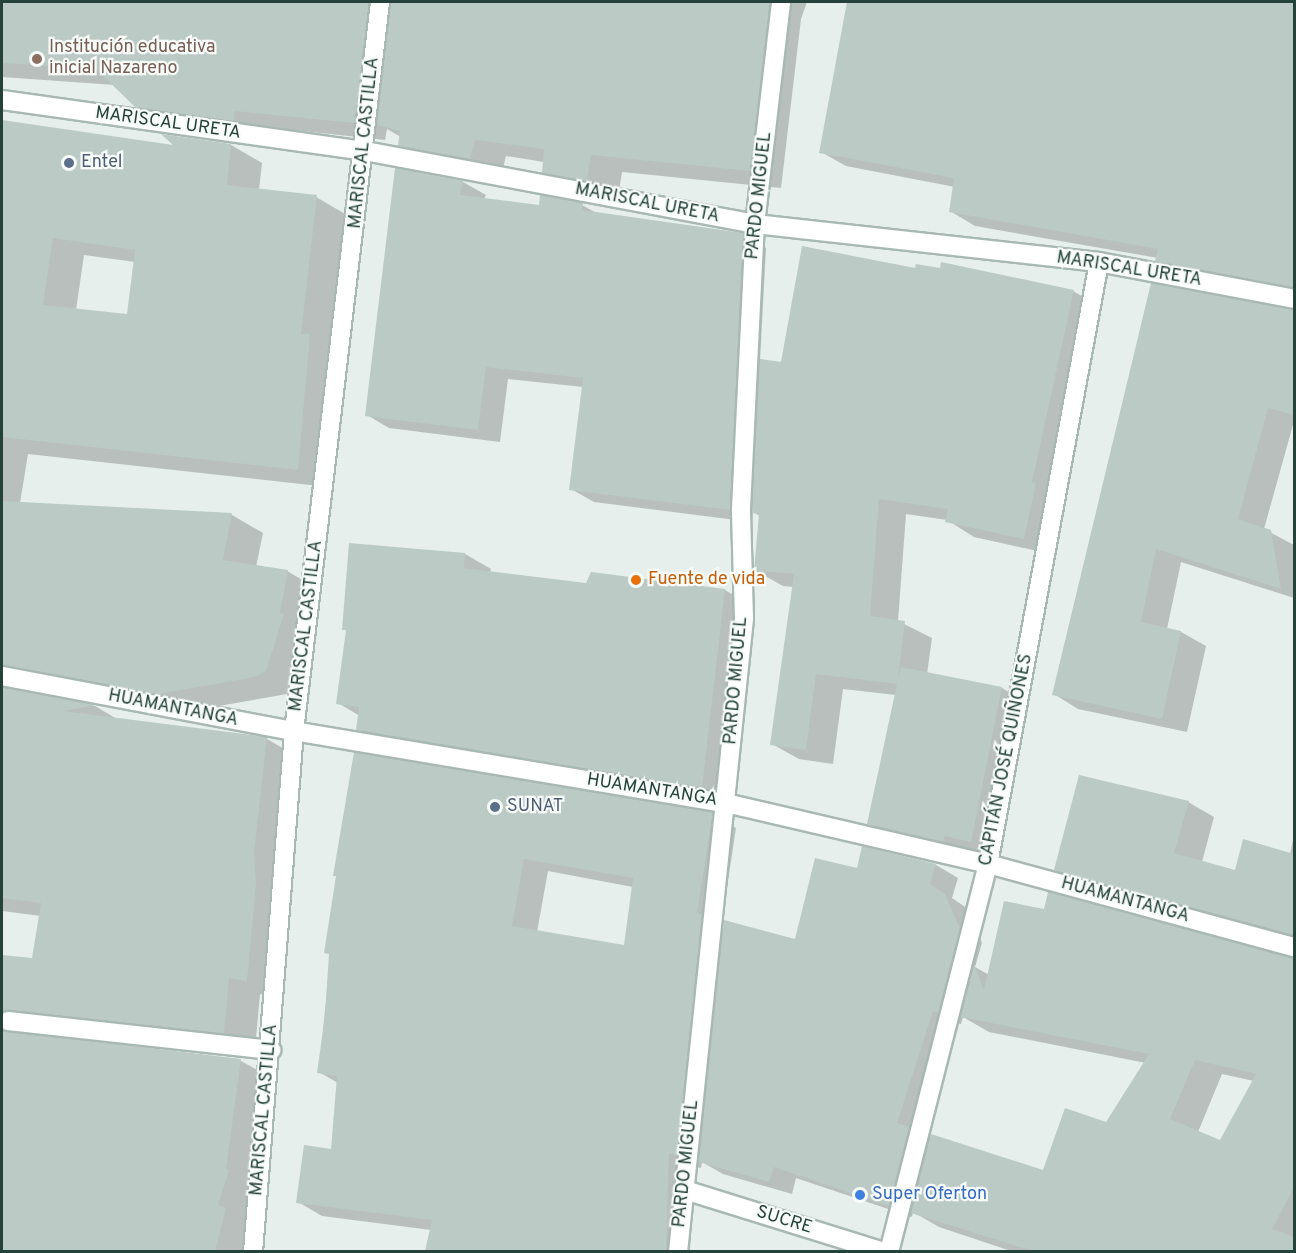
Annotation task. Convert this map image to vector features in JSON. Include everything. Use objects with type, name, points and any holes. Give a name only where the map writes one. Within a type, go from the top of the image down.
[{"type":"street","name":"MARISCAL CASTILLA","points":[[253,1251],[271,1050],[294,731],[380,2]]},
{"type":"street","name":"PARDO MIGUEL","points":[[678,1251],[744,620],[741,509],[755,224],[781,2]]},
{"type":"street","name":"MARISCAL URETA","points":[[2,100],[364,151],[755,224],[1099,262],[1294,299]]},
{"type":"street","name":"CAPITÁN JOSÉ QUIÑONES","points":[[886,1251],[988,864],[1099,262]]},
{"type":"street","name":"HUAMANTANGA","points":[[2,676],[294,731],[726,803],[988,864],[1294,946]]},
{"type":"street","points":[[8,1021],[271,1050]]},
{"type":"street","name":"SUCRE","points":[[685,1190],[886,1251]]},
{"type":"building","points":[[2,2],[369,2],[354,123],[235,111],[234,121],[135,107],[96,69],[2,63]]},
{"type":"building","points":[[391,2],[770,2],[750,171],[591,155],[587,181],[542,173],[544,149],[475,140],[470,159],[398,146],[400,131],[377,125]]},
{"type":"building","points":[[847,2],[1294,2],[1294,288],[1155,261],[1158,249],[949,212],[954,178],[819,153]]},
{"type":"building","points":[[2,120],[173,145],[161,134],[231,144],[227,185],[317,195],[301,334],[310,334],[298,470],[2,437]],"holes":[[[53,238],[135,250],[127,314],[43,305]]]},
{"type":"building","points":[[395,168],[463,181],[460,195],[539,205],[540,195],[583,203],[582,210],[743,233],[730,510],[569,490],[583,378],[486,367],[478,430],[365,416]]},
{"type":"building","points":[[802,246],[915,268],[916,264],[940,268],[941,262],[1074,290],[1032,482],[1036,483],[1024,539],[945,522],[948,509],[879,499],[870,616],[905,621],[898,678],[901,667],[1002,687],[971,842],[945,836],[943,842],[867,824],[897,684],[816,674],[806,750],[770,745],[794,574],[754,571],[759,514],[752,513],[752,509],[760,359],[781,362]]},
{"type":"building","points":[[1151,283],[1294,310],[1294,415],[1268,408],[1238,519],[1271,530],[1281,589],[1156,549],[1141,622],[1181,631],[1162,719],[1052,695]]},
{"type":"building","points":[[2,501],[232,513],[223,560],[288,570],[280,613],[284,614],[266,671],[255,677],[158,694],[2,665]]},
{"type":"building","points":[[349,543],[465,553],[464,568],[586,583],[591,572],[725,589],[702,788],[356,730],[359,707],[336,704],[346,630],[342,630]]},
{"type":"building","points":[[2,687],[95,705],[63,711],[267,737],[254,853],[256,883],[247,981],[229,978],[224,1034],[9,1010],[2,1012],[2,955],[32,958],[41,903],[2,898]]},
{"type":"building","points":[[354,752],[713,812],[697,913],[702,915],[677,1155],[669,1153],[666,1251],[425,1251],[432,1220],[296,1203],[304,1145],[331,1149],[337,1076],[317,1073],[325,1016],[329,954],[324,953],[336,876],[333,876]],"holes":[[[524,859],[633,878],[624,945],[512,926]]]},
{"type":"building","points":[[1079,775],[1189,801],[1174,853],[1235,870],[1243,839],[1294,854],[1294,935],[1054,870]]},
{"type":"building","points":[[862,846],[936,864],[930,884],[945,894],[960,929],[938,1013],[933,1011],[897,1123],[909,1127],[889,1206],[774,1167],[769,1182],[699,1162],[724,920],[795,939],[815,858],[857,868]]},
{"type":"building","points":[[1048,892],[1294,958],[1294,1187],[1272,1229],[1294,1237],[1294,1251],[1032,1251],[911,1213],[931,1134],[1043,1170],[1065,1108],[1106,1122],[1149,1054],[960,1017],[974,965],[984,990],[1004,901],[1044,909]],"holes":[[[1195,1060],[1256,1074],[1220,1140],[1170,1119]]]},
{"type":"building","points":[[2,1030],[241,1059],[226,1169],[229,1170],[218,1205],[226,1208],[215,1251],[2,1251]]},
{"type":"place","name":"Institución educativa inicial Nazareno","points":[[37,59]]},
{"type":"place","name":"Entel","points":[[69,163]]},
{"type":"place","name":"Fuente de vida","points":[[636,580]]},
{"type":"place","name":"SUNAT","points":[[495,807]]},
{"type":"place","name":"Super Oferton","points":[[860,1195]]}]
